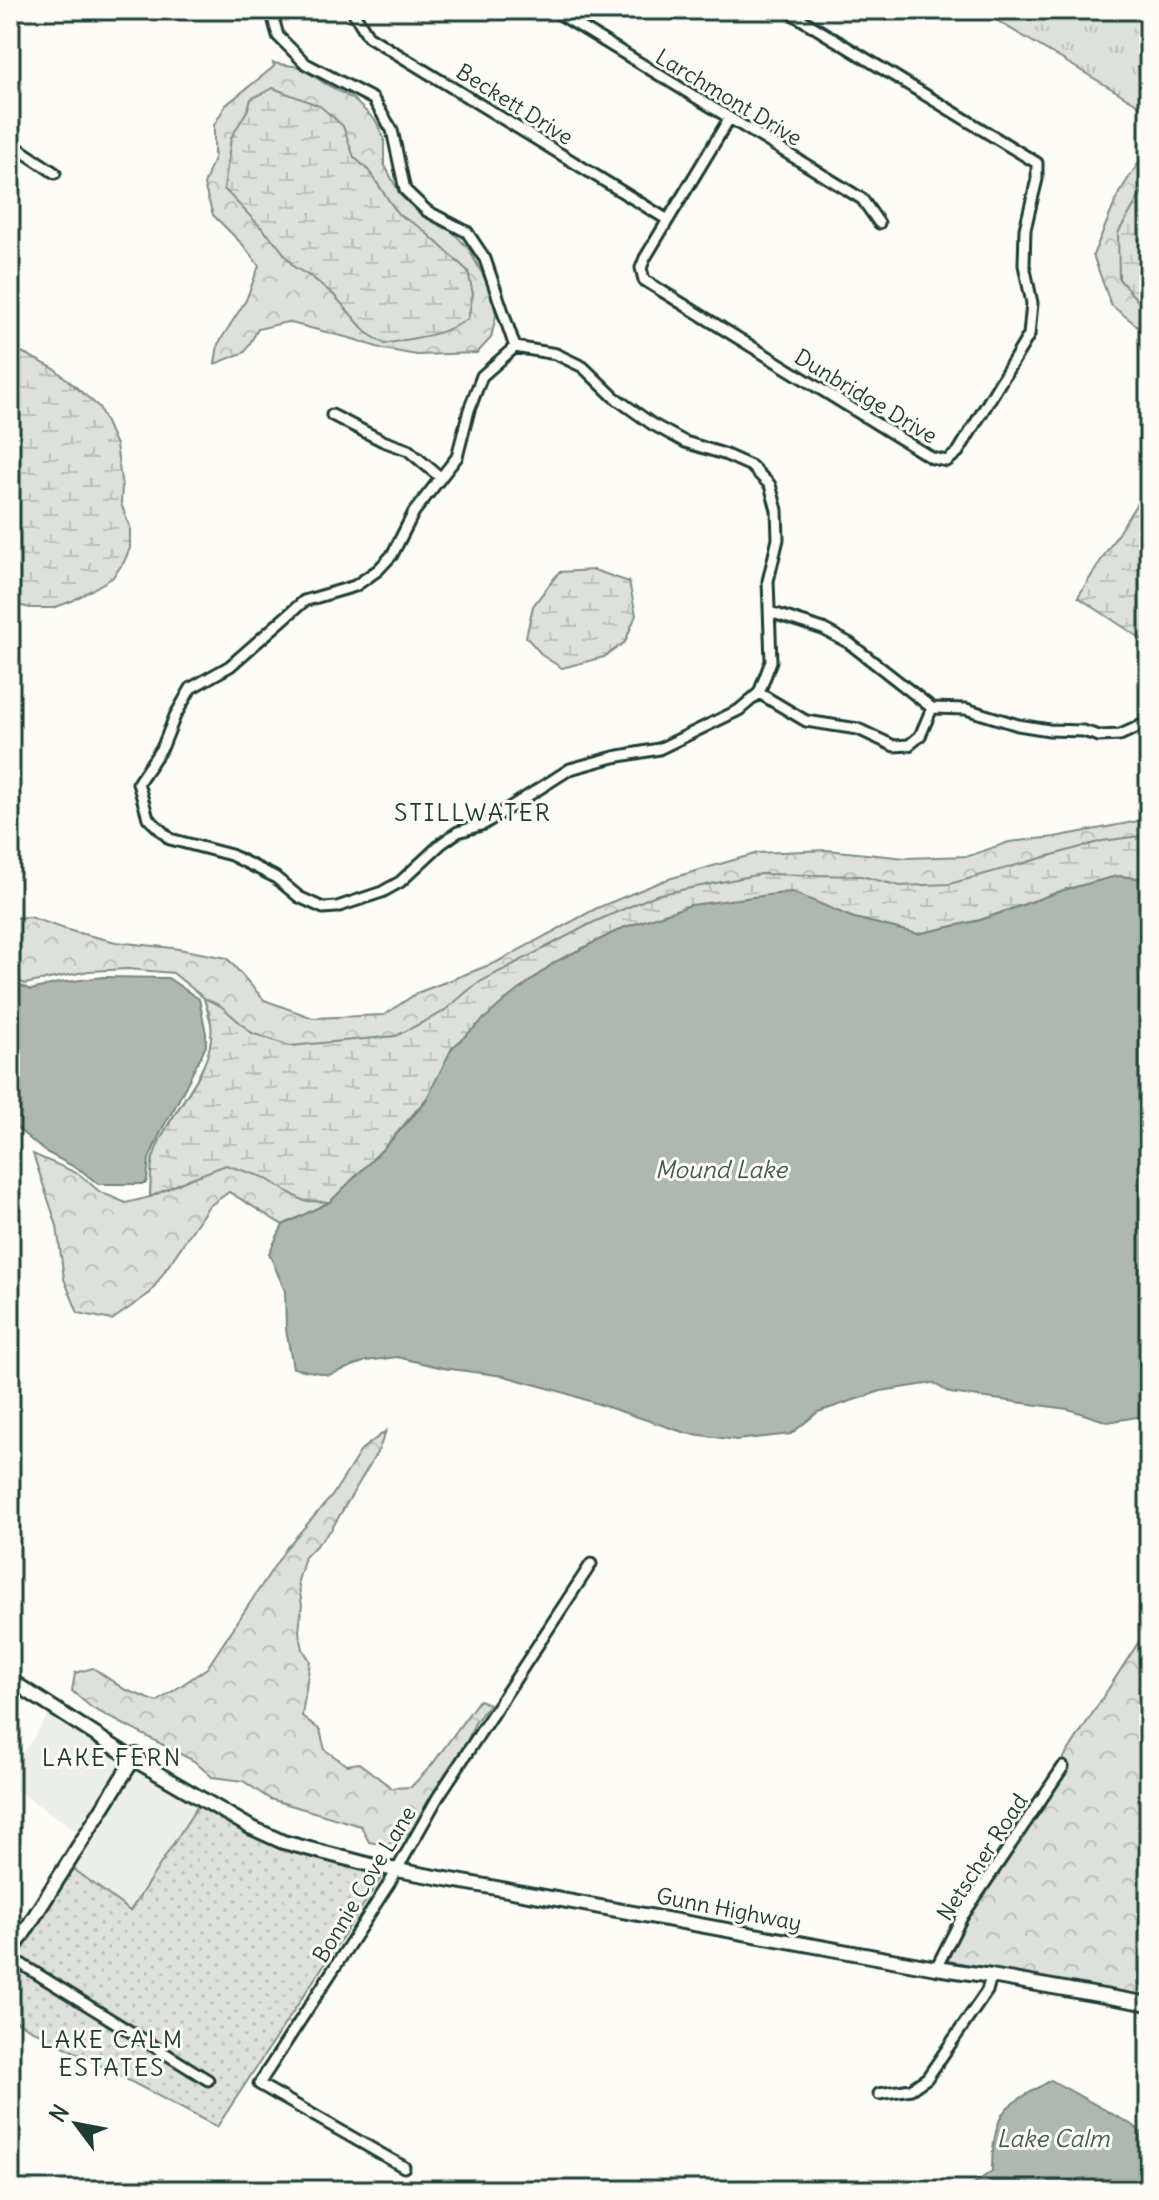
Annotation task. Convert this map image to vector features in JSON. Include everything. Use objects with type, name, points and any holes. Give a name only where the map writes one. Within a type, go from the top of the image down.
[{"type":"main road","name":"Gunn Highway","points":[[10,1680],[223,1805],[303,1846],[335,1857],[936,1968],[1149,2004]]},
{"type":"main road","points":[[10,1956],[135,1756]]},
{"type":"street","points":[[271,10],[278,36],[306,64],[373,99],[392,130],[405,190],[427,211],[467,232],[485,259],[515,347]]},
{"type":"street","name":"Beckett Drive","points":[[352,10],[368,36],[668,220]]},
{"type":"street","name":"Larchmont Drive","points":[[553,10],[862,199],[879,223]]},
{"type":"street","name":"Dunbridge Drive","points":[[729,119],[642,263],[642,276],[647,282],[932,458],[947,461],[958,452],[1029,335],[1032,303],[1024,265],[1025,229],[1037,179],[1037,163],[786,10]]},
{"type":"street","points":[[10,143],[55,173]]},
{"type":"street","points":[[515,347],[556,354],[583,367],[614,397],[652,424],[685,442],[751,466],[770,485],[777,510],[778,539],[768,581],[771,661],[759,693],[739,710],[659,749],[570,769],[484,824],[458,832],[400,882],[382,892],[337,907],[323,908],[299,897],[275,877],[231,855],[170,839],[148,818],[138,783],[163,746],[191,688],[230,666],[304,601],[355,586],[378,570],[392,555],[414,512],[457,457],[482,376],[515,347]]},
{"type":"street","points":[[332,415],[408,450],[440,477]]},
{"type":"street","points":[[770,612],[823,629],[849,643],[932,708],[966,709],[1018,725],[1083,731],[1099,736],[1120,735],[1149,722]]},
{"type":"street","points":[[759,693],[806,721],[858,729],[894,746],[909,745],[920,736],[932,708]]},
{"type":"street","name":"Bonnie Cove Lane","points":[[404,2167],[259,2084],[398,1870],[438,1797],[591,1564]]},
{"type":"street","name":"Netscher Road","points":[[936,1968],[962,1917],[1063,1767]]},
{"type":"street","points":[[10,1956],[208,2080]]},
{"type":"street","points":[[879,2094],[911,2089],[927,2078],[987,1991],[991,1976]]},
{"type":"shaded area","points":[[51,1711],[127,1760],[76,1842],[80,1833],[10,1786],[10,1773]]},
{"type":"shaded area","points":[[135,1765],[199,1804],[130,1911],[71,1867]]},
{"type":"green space","points":[[979,10],[1149,10],[1149,111]]},
{"type":"green space","points":[[273,63],[300,67],[353,99],[376,121],[384,139],[384,164],[401,196],[421,215],[445,224],[469,249],[494,296],[496,316],[491,338],[477,353],[417,355],[383,349],[287,322],[258,329],[245,352],[215,364],[218,344],[246,300],[259,266],[213,215],[204,185],[214,158],[214,125],[226,105],[271,69]]},
{"type":"green space","points":[[273,88],[320,106],[343,126],[354,157],[369,171],[398,214],[421,228],[468,271],[473,294],[468,319],[437,333],[385,344],[367,333],[334,295],[294,267],[276,243],[224,189],[231,138],[251,99]]},
{"type":"green space","points":[[1149,147],[1149,328],[1139,327],[1111,305],[1093,255],[1119,193]]},
{"type":"green space","points":[[1149,180],[1149,303],[1138,301],[1119,279],[1118,233]]},
{"type":"green space","points":[[12,347],[55,369],[99,407],[116,445],[121,503],[130,528],[130,548],[112,578],[53,608],[30,608],[10,603]]},
{"type":"green space","points":[[1149,484],[1149,644],[1078,597]]},
{"type":"green space","points":[[594,570],[629,582],[636,615],[625,642],[604,657],[562,668],[543,656],[526,637],[533,606],[559,572]]},
{"type":"green space","points":[[1149,819],[1149,879],[1117,876],[452,1048],[423,1104],[330,1202],[283,1225],[229,1192],[208,1207],[150,1293],[112,1320],[78,1313],[64,1279],[57,1226],[33,1154],[79,1174],[100,1192],[126,1203],[150,1197],[152,1160],[165,1130],[208,1057],[213,1030],[204,998],[173,973],[128,969],[89,971],[25,984],[10,977],[10,918],[30,917],[116,942],[227,958],[264,1000],[313,1018],[384,1015],[417,993],[497,962],[597,908],[665,880],[758,853],[827,850],[906,858],[969,856],[1009,842],[1055,837]]},
{"type":"green space","points":[[1149,835],[1149,879],[1117,876],[1064,890],[980,920],[918,934],[854,918],[691,905],[623,928],[555,962],[503,1002],[385,1147],[330,1202],[304,1201],[263,1177],[226,1165],[150,1197],[152,1164],[159,1142],[198,1076],[211,1042],[211,1023],[204,998],[221,1006],[252,1033],[290,1046],[396,1036],[443,1012],[476,984],[594,922],[656,895],[761,874],[861,876],[900,886],[950,884],[1102,841]]},
{"type":"green space","points":[[386,1431],[378,1451],[331,1530],[305,1557],[298,1581],[302,1605],[299,1631],[303,1649],[310,1661],[302,1716],[320,1730],[325,1750],[347,1765],[359,1763],[392,1788],[411,1787],[431,1766],[479,1700],[489,1704],[438,1787],[424,1821],[401,1839],[385,1845],[369,1842],[361,1826],[270,1799],[243,1781],[212,1777],[194,1761],[92,1708],[72,1691],[75,1673],[93,1668],[124,1689],[157,1702],[207,1668],[287,1547],[332,1496],[362,1449]]},
{"type":"green space","points":[[1149,1626],[1149,1998],[948,1961],[970,1903]]},
{"type":"green space","points":[[199,1804],[216,1814],[385,1872],[217,2127],[10,2018],[11,1963],[210,2085],[214,2078],[15,1956],[71,1867],[130,1911]]},
{"type":"water","name":"Mound Lake","points":[[1117,876],[1149,879],[1149,1415],[1108,1422],[1068,1409],[950,1393],[933,1383],[881,1391],[818,1412],[791,1434],[736,1440],[686,1433],[504,1376],[443,1368],[397,1357],[366,1361],[329,1375],[293,1368],[286,1329],[285,1291],[269,1253],[283,1225],[330,1202],[424,1104],[452,1048],[503,1002],[555,962],[623,928],[691,905],[792,892],[854,918],[918,934],[981,920],[1064,890]]},
{"type":"water","points":[[103,977],[168,978],[199,999],[206,1033],[206,1046],[149,1159],[145,1184],[98,1184],[82,1171],[44,1151],[10,1122],[10,981],[31,990]]},
{"type":"water","name":"Lake Calm","points":[[1051,2080],[1134,2126],[1149,2140],[1149,2190],[965,2190],[992,2171],[997,2130],[1007,2108]]},
{"type":"district","name":"STILLWATER","points":[[473,813]]},
{"type":"district","name":"LAKE FERN","points":[[112,1758]]},
{"type":"district","name":"LAKE CALM ESTATES","points":[[112,2054]]}]
